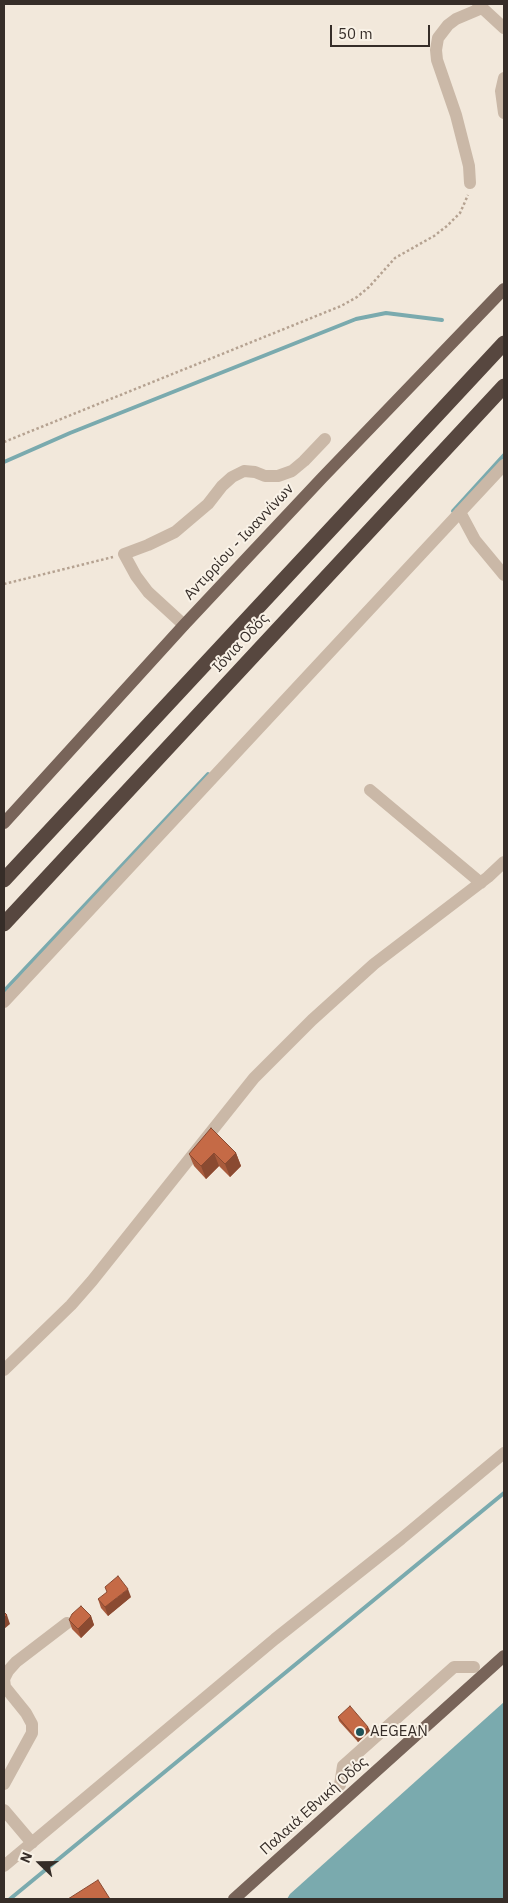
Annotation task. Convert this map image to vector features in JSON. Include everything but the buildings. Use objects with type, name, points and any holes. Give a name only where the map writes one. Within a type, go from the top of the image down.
[{"type":"highway","name":"Ιόνια Οδός","points":[[4,880],[504,343]]},
{"type":"highway","name":"Ιόνια Οδός","points":[[4,924],[504,386]]},
{"type":"main road","name":"Αντιρρίου - Ιωαννίνων","points":[[4,823],[184,625],[504,289]]},
{"type":"main road","name":"Παλαιά Εθνική Οδός","points":[[234,1899],[504,1656]]},
{"type":"street","points":[[470,183],[469,166],[456,115],[437,60],[438,38],[448,25],[480,6],[504,28]]},
{"type":"street","points":[[504,78],[501,100],[504,113]]},
{"type":"street","points":[[184,625],[148,592],[136,576],[124,554],[175,532],[208,504],[232,477],[244,471],[255,472],[265,476],[278,476],[292,470],[304,461],[325,439]]},
{"type":"street","points":[[4,1002],[504,465]]},
{"type":"street","points":[[460,512],[475,540],[504,575]]},
{"type":"street","points":[[370,790],[481,883]]},
{"type":"street","points":[[4,1370],[71,1305],[92,1281],[254,1078],[312,1020],[374,964],[503,866]]},
{"type":"street","points":[[4,1866],[267,1646],[401,1539],[504,1453]]},
{"type":"street","points":[[4,1784],[32,1733],[32,1724],[6,1687],[4,1679],[16,1662],[67,1623]]},
{"type":"street","points":[[340,1785],[343,1766],[446,1674],[454,1667],[474,1666]]},
{"type":"street","points":[[4,1810],[32,1843]]},
{"type":"path","points":[[4,442],[341,306],[357,297],[369,287],[395,258],[434,236],[447,226],[460,213],[467,197],[470,183]]},
{"type":"path","points":[[4,584],[124,554]]},
{"type":"water","points":[[504,1702],[504,1899],[287,1899],[290,1894]]},
{"type":"waterway","points":[[4,462],[70,433],[356,319],[386,313],[442,320]]},
{"type":"waterway","points":[[453,511],[504,455]]},
{"type":"waterway","points":[[4,991],[208,774]]},
{"type":"waterway","points":[[10,1899],[504,1493]]},
{"type":"place","name":"AEGEAN","points":[[360,1732]]}]
